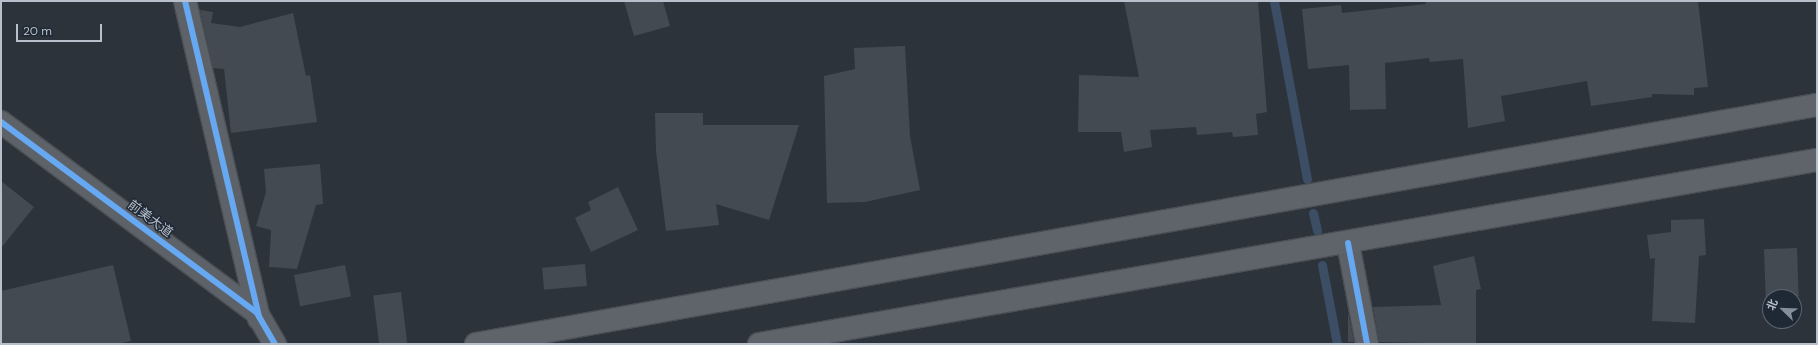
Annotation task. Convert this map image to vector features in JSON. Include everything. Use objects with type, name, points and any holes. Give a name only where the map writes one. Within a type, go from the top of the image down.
[{"type":"main road","points":[[476,344],[1817,105]]},
{"type":"main road","points":[[759,344],[1348,243],[1817,160]]},
{"type":"street","points":[[185,1],[259,318]]},
{"type":"street","name":"前美大道","points":[[1,122],[257,313],[275,344]]},
{"type":"street","points":[[1348,243],[1367,344]]},
{"type":"building","points":[[624,1],[663,1],[670,26],[634,36]]},
{"type":"building","points":[[1124,1],[1258,1],[1267,112],[1256,114],[1258,135],[1233,137],[1232,132],[1197,135],[1196,127],[1150,130],[1152,147],[1124,152],[1121,132],[1078,132],[1079,75],[1139,77]]},
{"type":"building","points":[[1425,1],[1698,1],[1708,87],[1694,88],[1694,95],[1652,94],[1652,97],[1591,106],[1587,81],[1501,96],[1505,121],[1468,128],[1463,59],[1430,62],[1429,58],[1385,63],[1386,109],[1350,110],[1349,65],[1308,69],[1302,9],[1341,5],[1342,13],[1426,4]]},
{"type":"building","points":[[200,10],[213,12],[211,23],[240,27],[293,13],[306,76],[310,75],[317,122],[231,133],[224,69],[213,68]]},
{"type":"building","points":[[905,46],[910,136],[920,190],[865,202],[827,203],[824,76],[855,69],[854,48]]},
{"type":"building","points":[[655,113],[703,113],[703,125],[799,125],[769,220],[716,204],[719,225],[666,231],[656,151]]},
{"type":"building","points":[[320,164],[323,204],[316,205],[297,269],[269,267],[271,230],[256,226],[266,192],[264,169]]},
{"type":"building","points":[[1,181],[34,207],[1,248]]},
{"type":"building","points":[[618,187],[638,230],[591,252],[575,218],[591,210],[588,202]]},
{"type":"building","points":[[1704,219],[1706,255],[1699,256],[1695,323],[1652,321],[1655,258],[1650,259],[1647,235],[1671,232],[1671,220]]},
{"type":"building","points":[[1797,248],[1798,289],[1765,289],[1764,249]]},
{"type":"building","points":[[1474,256],[1481,289],[1476,290],[1476,344],[1379,342],[1373,307],[1441,305],[1433,266]]},
{"type":"building","points":[[585,264],[587,286],[544,290],[542,268]]},
{"type":"building","points":[[113,265],[131,341],[117,344],[1,344],[1,291]]},
{"type":"building","points":[[345,265],[351,296],[300,306],[294,275]]},
{"type":"building","points":[[401,292],[407,344],[379,344],[373,295]]},
{"type":"building","points":[[1348,312],[1354,342],[1348,342]]},
{"type":"waterway","points":[[1274,1],[1307,179]]},
{"type":"waterway","points":[[1313,213],[1317,231]]},
{"type":"waterway","points":[[1322,265],[1337,344]]},
{"type":"cycle path","points":[[185,1],[259,316]]},
{"type":"cycle path","points":[[1,122],[257,313],[275,344]]},
{"type":"cycle path","points":[[1348,243],[1367,344]]}]
